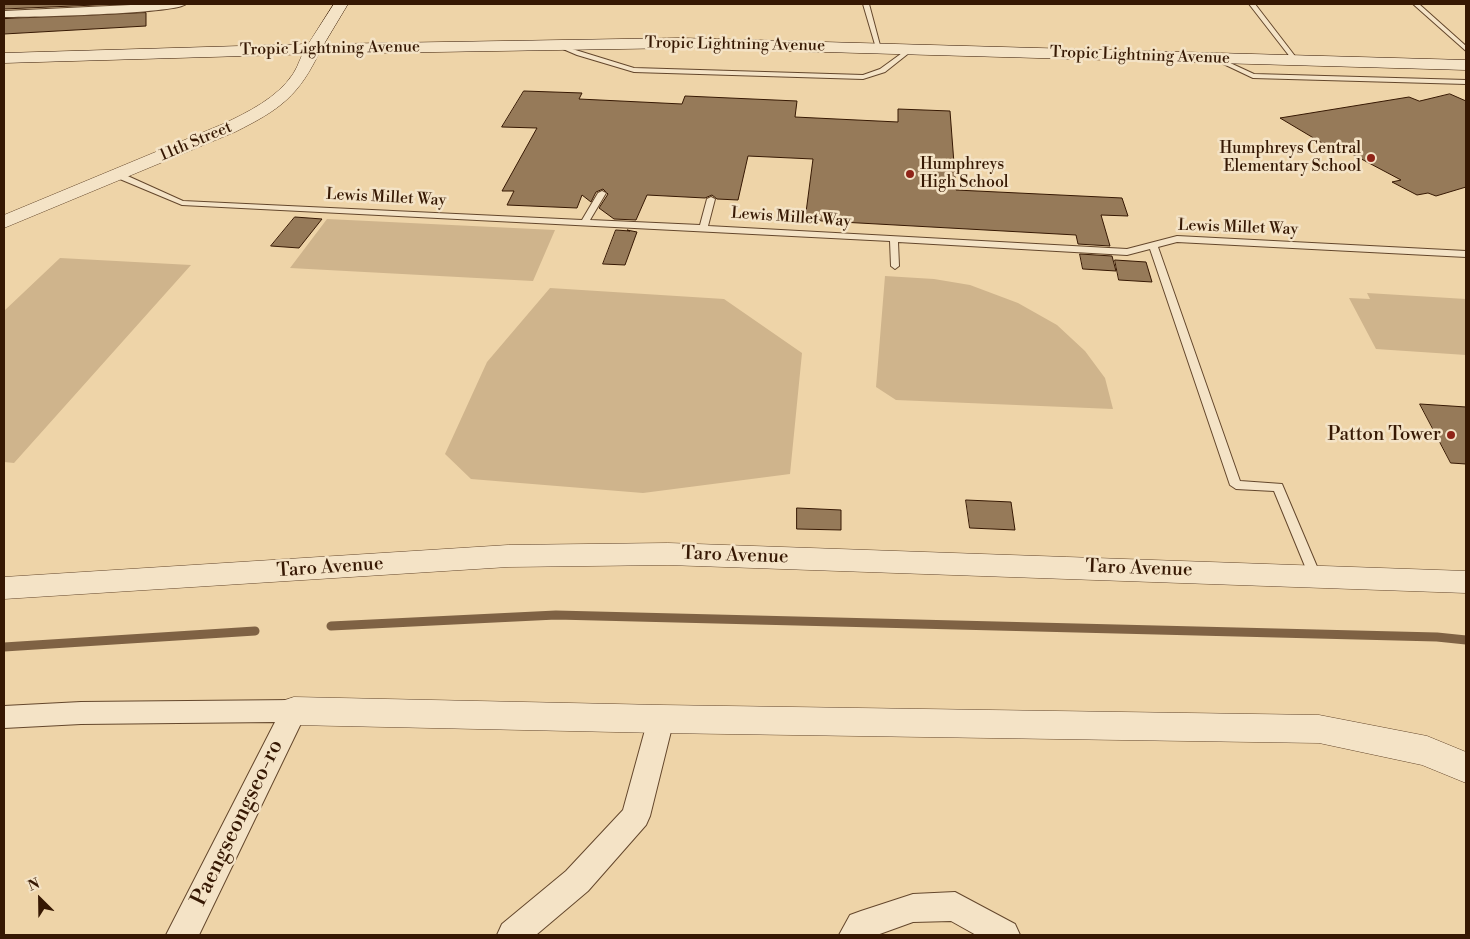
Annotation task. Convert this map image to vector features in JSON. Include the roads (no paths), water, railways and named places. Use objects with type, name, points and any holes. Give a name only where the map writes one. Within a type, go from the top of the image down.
[{"type":"street","points":[[4,14],[180,4]]},
{"type":"street","name":"11th Street","points":[[4,222],[229,128],[253,116],[292,87],[301,75],[313,49],[340,4]]},
{"type":"street","name":"Tropic Lightning Avenue","points":[[4,58],[313,49],[681,43],[1466,65]]},
{"type":"street","name":"Taro Avenue","points":[[4,588],[508,556],[668,554],[1466,582]]},
{"type":"street","points":[[4,717],[81,713],[294,711],[661,719],[1319,729],[1427,751],[1466,768]]},
{"type":"street","name":"Paengseongseo-ro","points":[[182,935],[207,889],[294,711]]},
{"type":"street","points":[[513,935],[577,881],[636,816],[661,719]]},
{"type":"street","points":[[855,935],[861,926],[913,908],[955,906],[1004,935]]},
{"type":"lane","points":[[866,4],[879,48]]},
{"type":"lane","points":[[1252,4],[1296,60]]},
{"type":"lane","points":[[1416,4],[1466,49]]},
{"type":"lane","points":[[558,44],[579,54],[634,70],[863,77],[885,71],[911,49]]},
{"type":"lane","points":[[1215,58],[1254,76],[1466,82]]},
{"type":"lane","name":"Lewis Millet Way","points":[[118,175],[182,203],[703,228],[1127,252],[1177,239],[1466,254]]},
{"type":"lane","points":[[586,222],[602,193]]},
{"type":"lane","points":[[703,228],[711,199]]},
{"type":"lane","points":[[894,240],[894,266]]},
{"type":"lane","points":[[1153,245],[1236,485],[1278,487],[1315,576]]},
{"type":"waterway","points":[[331,626],[556,615],[1437,637],[1466,640]]},
{"type":"waterway","points":[[4,647],[255,631]]},
{"type":"place","name":"Humphreys Central Elementary School","points":[[1371,158]]},
{"type":"place","name":"Humphreys High School","points":[[910,174]]},
{"type":"place","name":"Patton Tower","points":[[1451,435]]}]
